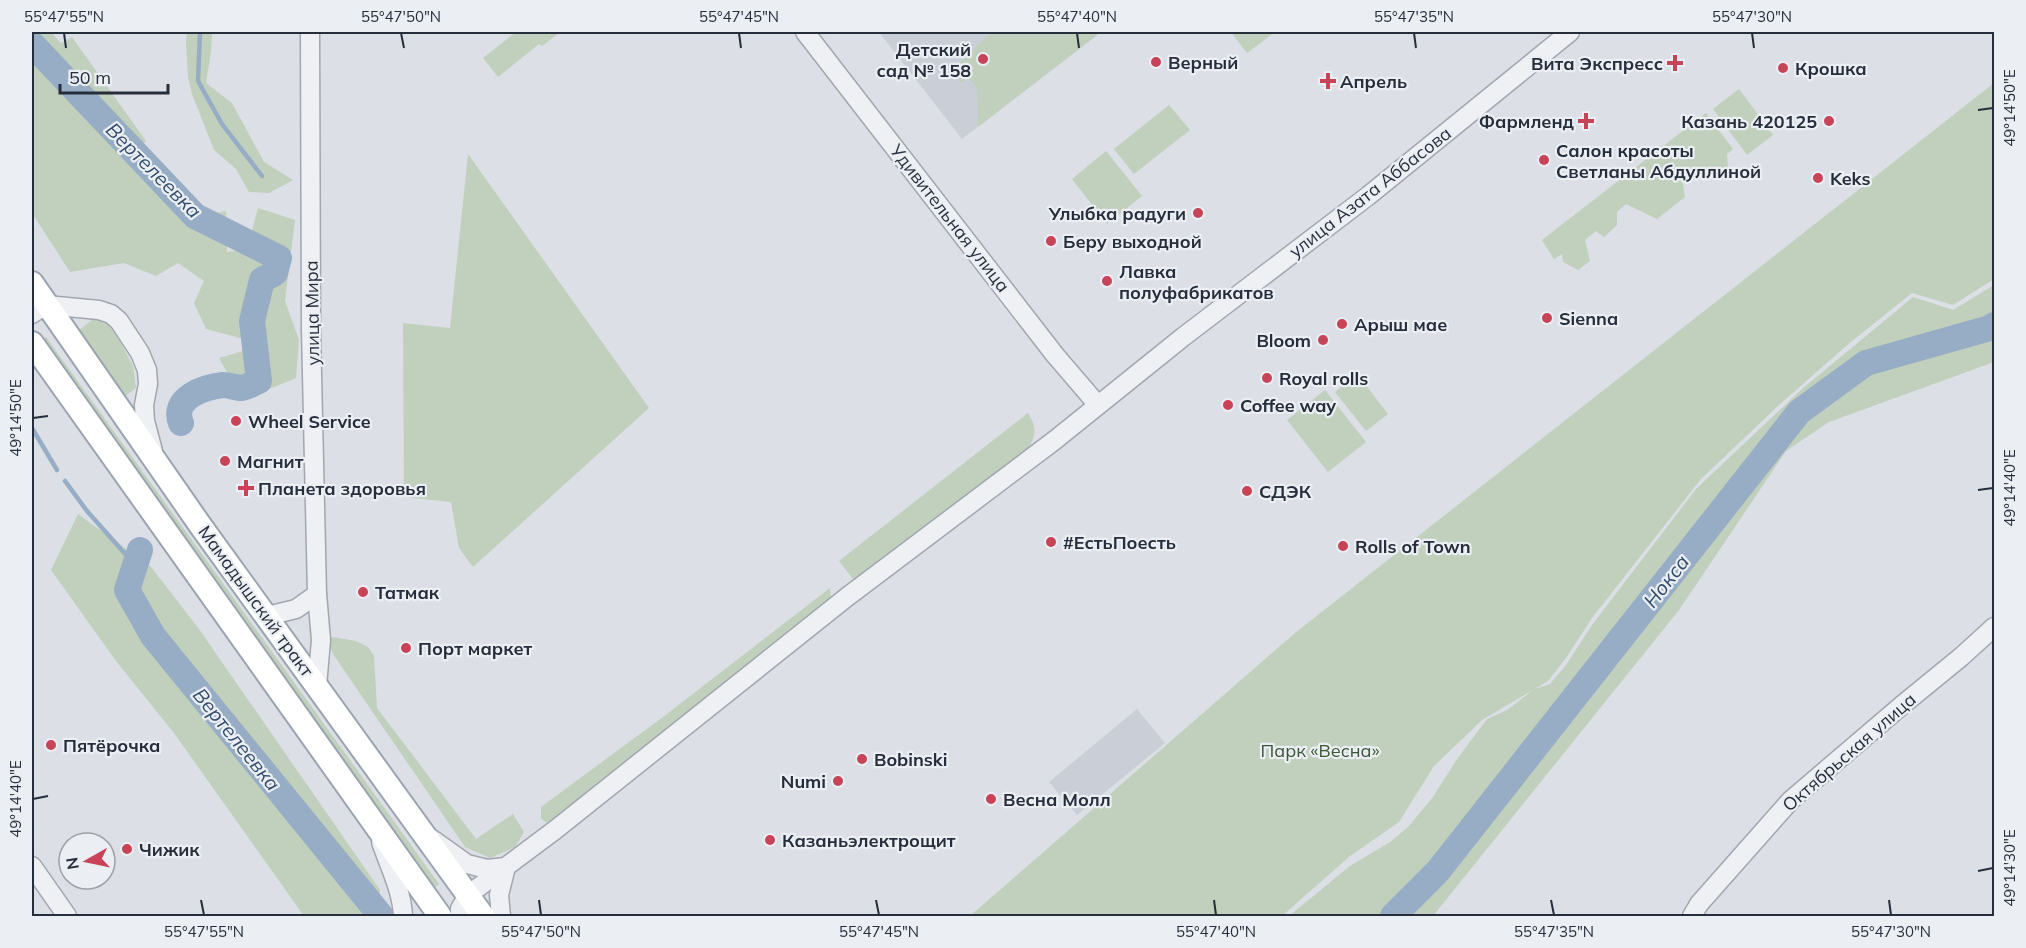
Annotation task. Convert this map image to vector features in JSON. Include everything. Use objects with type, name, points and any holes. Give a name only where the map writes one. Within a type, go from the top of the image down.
[{"type":"main road","name":"Мамадышский тракт","points":[[32,283],[39,310],[158,465],[421,831],[464,906],[483,916]]},
{"type":"main road","name":"Мамадышский тракт","points":[[32,343],[440,916]]},
{"type":"street","name":"улица Мира","points":[[310,32],[311,330],[317,594],[321,640],[317,686]]},
{"type":"street","name":"Удивительная улица","points":[[805,32],[1055,355],[1097,404]]},
{"type":"street","name":"улица Азата Аббасова","points":[[464,906],[506,867],[847,597],[1055,440],[1097,404],[1368,196],[1570,32]]},
{"type":"street","points":[[39,310],[99,310],[111,314],[119,321],[140,353],[147,370],[145,422],[158,465]]},
{"type":"street","points":[[267,616],[296,609],[317,594]]},
{"type":"street","name":"Октябрьская улица","points":[[1692,916],[1699,904],[1791,800],[1995,627]]},
{"type":"street","points":[[375,823],[396,883],[403,916]]},
{"type":"street","points":[[421,831],[467,864],[487,869],[506,867],[499,895],[501,916]]},
{"type":"street","points":[[32,866],[67,916]]},
{"type":"shaded area","name":"Детский сад № 158","points":[[879,32],[1101,32],[962,139]]},
{"type":"shaded area","points":[[1137,709],[1165,743],[1077,815],[1049,782]]},
{"type":"green space","points":[[32,32],[51,32],[61,43],[72,37],[146,141],[137,150],[203,216],[226,211],[227,252],[247,249],[258,208],[295,220],[285,301],[299,340],[296,378],[255,395],[233,383],[219,358],[243,351],[244,339],[206,329],[194,303],[204,281],[178,263],[156,276],[124,263],[70,272],[32,213]]},
{"type":"green space","points":[[187,32],[212,32],[206,83],[232,103],[264,162],[293,180],[269,193],[249,192],[236,169],[214,150],[192,94],[188,77]]},
{"type":"green space","points":[[516,32],[559,33],[542,46],[539,44],[498,77],[483,58]]},
{"type":"green space","points":[[992,32],[1101,32],[978,127],[977,88],[969,78],[962,83],[951,71]]},
{"type":"green space","points":[[1231,32],[1275,32],[1247,53]]},
{"type":"green space","name":"Парк «Весна»","points":[[1994,83],[1994,279],[1953,305],[1912,293],[1846,346],[1779,405],[1701,479],[1592,618],[1548,681],[1535,689],[1550,684],[1566,665],[1592,625],[1696,489],[1802,389],[1913,297],[1953,310],[1994,285],[1994,362],[1829,422],[1786,451],[1679,610],[1433,916],[1289,916],[1350,866],[1390,842],[1408,827],[1433,797],[1457,759],[1487,719],[1507,710],[1533,690],[1482,720],[1434,766],[1399,822],[1350,856],[1282,916],[970,916],[1295,633]]},
{"type":"green space","points":[[1739,89],[1773,135],[1747,155],[1713,109]]},
{"type":"green space","points":[[1169,105],[1190,130],[1134,174],[1114,149]]},
{"type":"green space","points":[[1706,113],[1733,149],[1727,154],[1728,167],[1719,175],[1707,172],[1695,180],[1682,177],[1685,197],[1657,219],[1626,204],[1617,212],[1617,225],[1604,237],[1596,231],[1585,240],[1590,261],[1578,270],[1563,262],[1562,254],[1554,259],[1542,240]]},
{"type":"green space","points":[[1106,151],[1142,196],[1107,224],[1072,179]]},
{"type":"green space","points":[[468,154],[649,408],[473,567],[459,548],[451,502],[404,497],[403,323],[450,328]]},
{"type":"green space","points":[[93,319],[108,324],[133,366],[136,388],[124,397],[78,331]]},
{"type":"green space","points":[[46,337],[439,884],[434,888],[40,341]]},
{"type":"green space","points":[[1357,374],[1388,414],[1366,431],[1335,392]]},
{"type":"green space","points":[[1325,390],[1366,442],[1328,472],[1287,420]]},
{"type":"green space","points":[[1028,413],[1034,431],[1033,440],[1028,449],[864,577],[853,579],[839,561]]},
{"type":"green space","points":[[78,514],[151,567],[199,629],[380,890],[378,916],[304,916],[174,733],[116,661],[51,570]]},
{"type":"green space","points":[[830,588],[831,599],[553,821],[545,822],[541,818],[541,807],[663,717]]},
{"type":"green space","points":[[333,637],[356,641],[368,647],[374,656],[377,708],[476,839],[513,814],[524,832],[515,847],[490,858],[465,847],[333,654],[330,639]]},
{"type":"waterway","points":[[200,32],[198,81],[222,124],[262,176]]},
{"type":"waterway","name":"Вертелеевка","points":[[32,44],[195,216],[279,258],[275,273],[262,280],[252,321],[259,381],[242,388],[215,386],[191,395],[181,407],[179,414],[181,423]]},
{"type":"waterway","name":"Нокса","points":[[1393,916],[1438,871],[1799,412],[1866,363],[1994,325]]},
{"type":"waterway","points":[[32,428],[57,470]]},
{"type":"waterway","points":[[65,481],[87,511],[135,565]]},
{"type":"waterway","name":"Вертелеевка","points":[[140,550],[127,590],[153,636],[381,916]]},
{"type":"place","name":"Детский сад № 158","points":[[983,59]]},
{"type":"place","name":"Верный","points":[[1156,62]]},
{"type":"place","name":"Вита Экспресс","points":[[1675,63]]},
{"type":"place","name":"Крошка","points":[[1783,68]]},
{"type":"place","name":"Апрель","points":[[1328,81]]},
{"type":"place","name":"Фармленд","points":[[1586,121]]},
{"type":"place","name":"Казань 420125","points":[[1829,121]]},
{"type":"place","name":"Салон красоты Светланы Абдуллиной","points":[[1544,160]]},
{"type":"place","name":"Keks","points":[[1818,178]]},
{"type":"place","name":"Улыбка радуги","points":[[1198,213]]},
{"type":"place","name":"Беру выходной","points":[[1051,241]]},
{"type":"place","name":"Лавка полуфабрикатов","points":[[1107,281]]},
{"type":"place","name":"Sienna","points":[[1547,318]]},
{"type":"place","name":"Арыш мае","points":[[1342,324]]},
{"type":"place","name":"Bloom","points":[[1323,340]]},
{"type":"place","name":"Royal rolls","points":[[1267,378]]},
{"type":"place","name":"Coffee way","points":[[1228,405]]},
{"type":"place","name":"Wheel Service","points":[[236,421]]},
{"type":"place","name":"Магнит","points":[[225,461]]},
{"type":"place","name":"Планета здоровья","points":[[246,488]]},
{"type":"place","name":"СДЭК","points":[[1247,491]]},
{"type":"place","name":"#ЕстьПоесть","points":[[1051,542]]},
{"type":"place","name":"Rolls of Town","points":[[1343,546]]},
{"type":"place","name":"Татмак","points":[[363,592]]},
{"type":"place","name":"Порт маркет","points":[[406,648]]},
{"type":"place","name":"Пятёрочка","points":[[51,745]]},
{"type":"place","name":"Bobinski","points":[[862,759]]},
{"type":"place","name":"Numi","points":[[838,781]]},
{"type":"place","name":"Весна Молл","points":[[991,799]]},
{"type":"place","name":"Казаньэлектрощит","points":[[770,840]]},
{"type":"place","name":"Чижик","points":[[127,849]]}]
